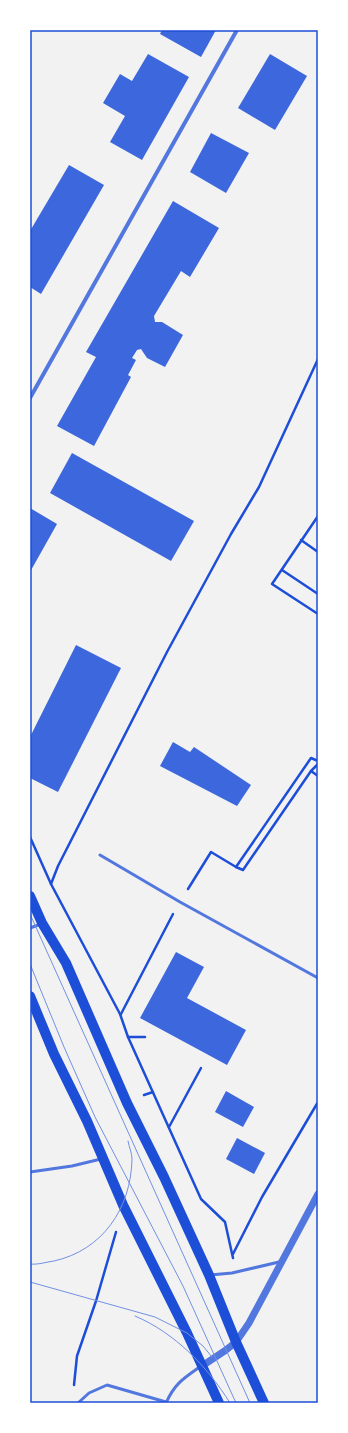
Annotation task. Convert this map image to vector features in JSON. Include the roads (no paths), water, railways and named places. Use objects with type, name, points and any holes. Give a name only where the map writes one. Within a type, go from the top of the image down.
[{"type":"main road","points":[[30,896],[42,923],[66,964],[127,1103],[164,1176],[209,1275],[236,1342],[264,1403]]},
{"type":"main road","points":[[30,996],[54,1054],[87,1122],[123,1205],[219,1403]]},
{"type":"street","points":[[30,398],[236,30]]},
{"type":"street","points":[[202,1366],[236,1342],[249,1323],[318,1194]]},
{"type":"lane","points":[[100,855],[180,902],[318,978]]},
{"type":"lane","points":[[30,928],[42,923]]},
{"type":"lane","points":[[30,1172],[72,1166],[102,1158]]},
{"type":"lane","points":[[209,1275],[232,1273],[281,1262]]},
{"type":"lane","points":[[78,1403],[89,1393],[108,1385],[166,1403],[174,1388],[182,1379],[202,1366]]},
{"type":"tram line","points":[[30,914],[250,1403]]},
{"type":"tram line","points":[[30,964],[95,1117],[183,1286],[236,1403]]},
{"type":"tram line","points":[[30,1264],[54,1261],[71,1255],[87,1247],[100,1237],[111,1224],[120,1210],[130,1177],[132,1157],[128,1141]]},
{"type":"tram line","points":[[30,1282],[155,1317],[187,1333],[203,1346],[212,1357]]},
{"type":"tram line","points":[[135,1316],[150,1323],[177,1341],[211,1376],[230,1403]]}]
